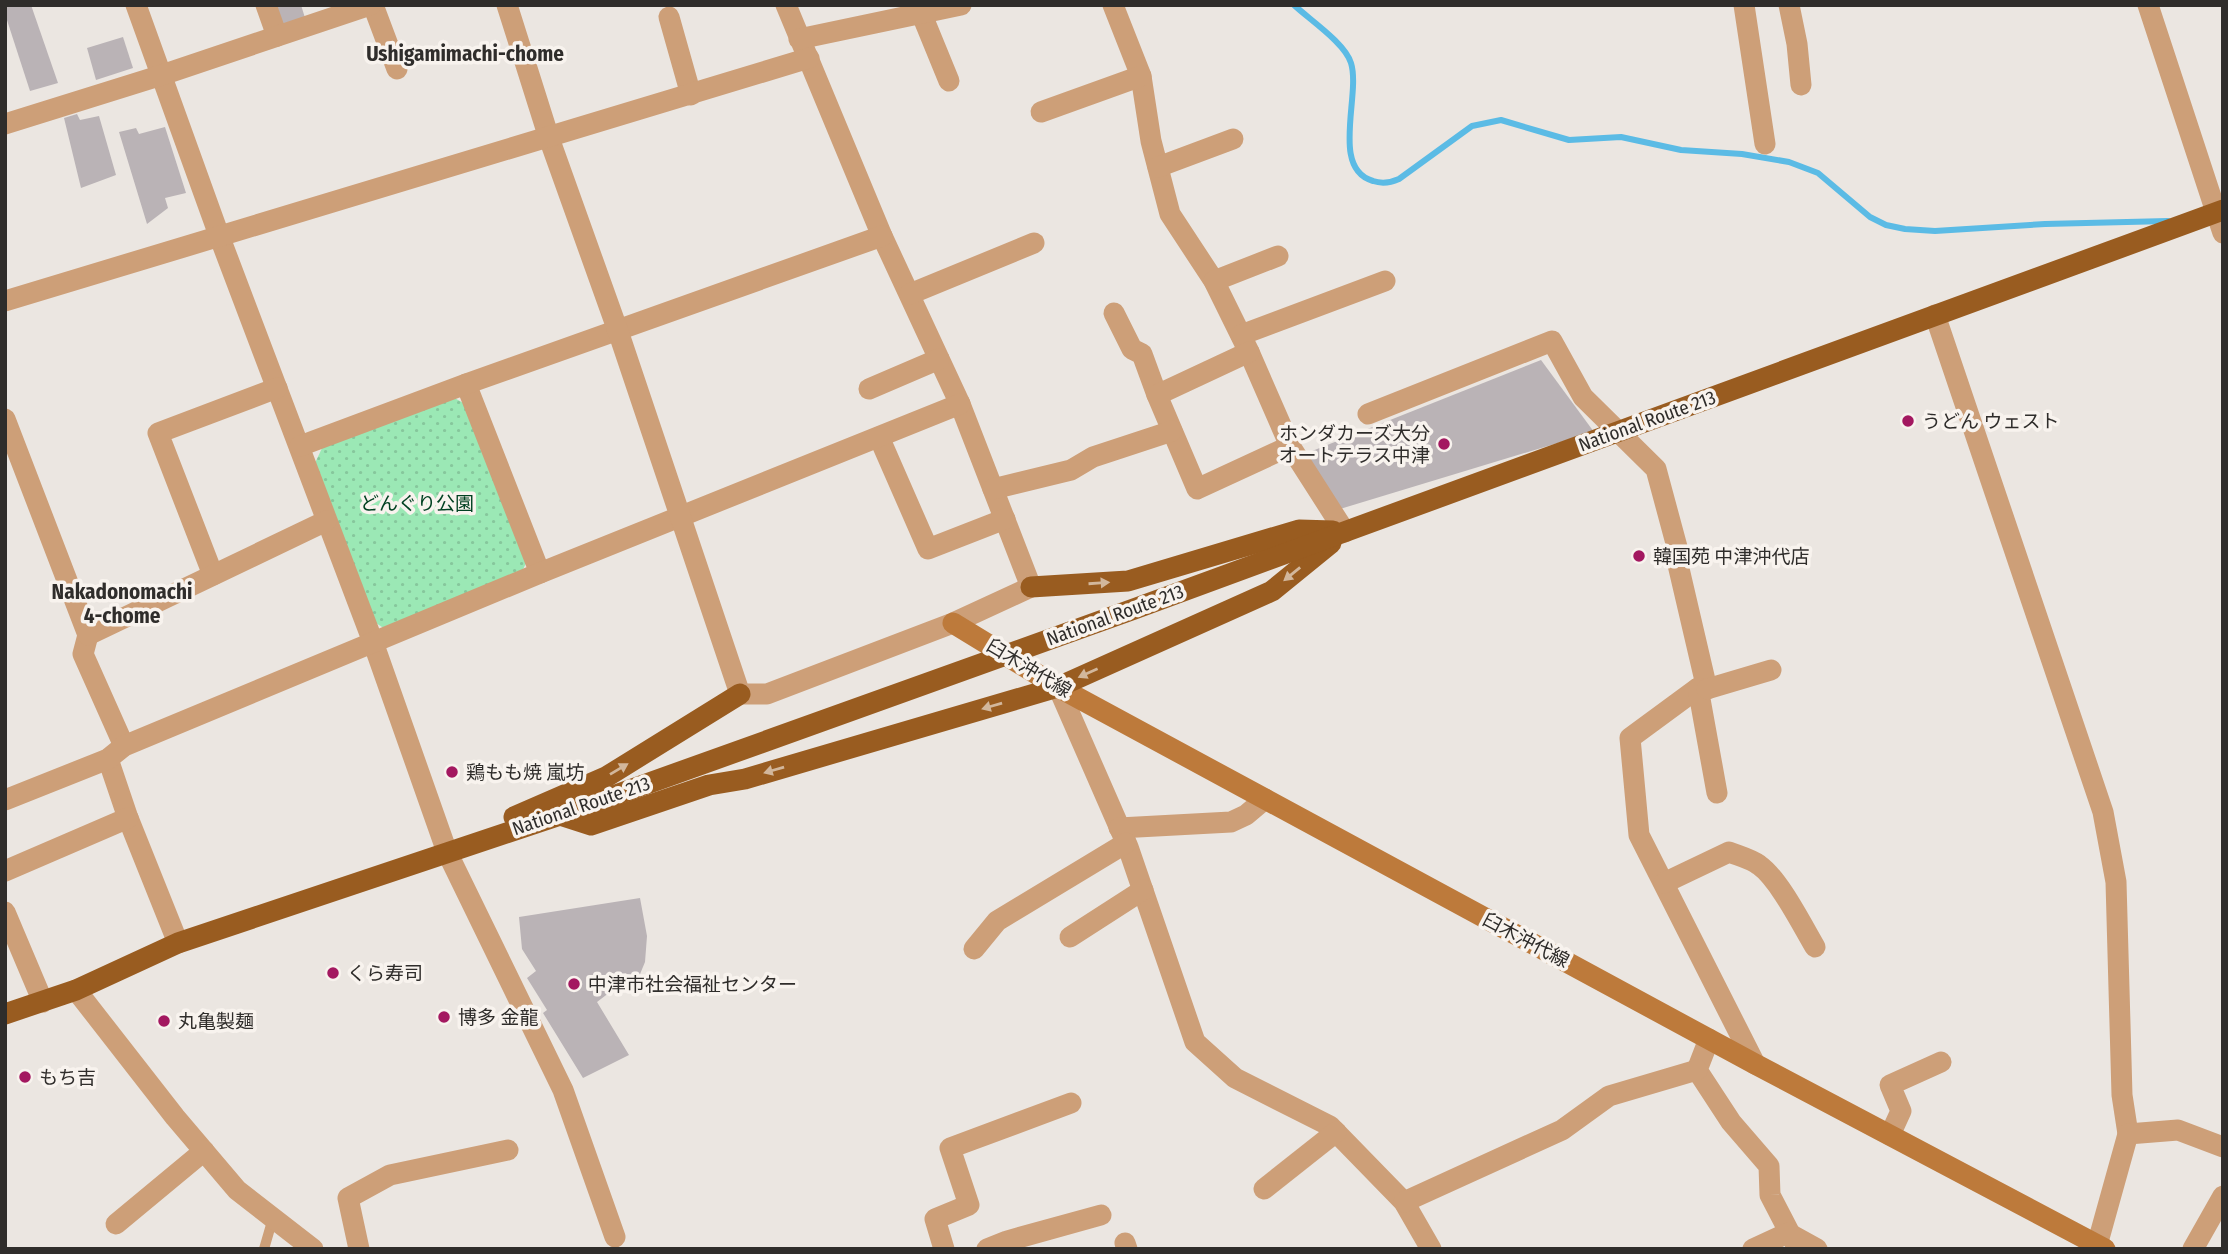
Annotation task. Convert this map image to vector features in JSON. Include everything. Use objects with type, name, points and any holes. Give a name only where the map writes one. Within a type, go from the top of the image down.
[{"type":"highway","name":"National Route 213","points":[[5,1014],[76,990],[178,943],[560,815],[1134,609],[2219,211]]},
{"type":"highway","points":[[1031,587],[1128,581],[1298,530],[1345,531]]},
{"type":"highway","points":[[560,815],[591,825],[709,785],[745,779],[1058,687],[1272,591],[1345,531]]},
{"type":"highway","points":[[447,852],[508,820],[606,777],[740,694]]},
{"type":"main road","name":"臼木沖代線","points":[[953,623],[1058,687],[2099,1247]]},
{"type":"street","points":[[136,5],[219,238],[373,642],[447,852],[563,1090],[615,1237]]},
{"type":"street","points":[[266,5],[276,36]]},
{"type":"street","points":[[5,124],[371,5],[397,69]]},
{"type":"street","points":[[507,5],[549,138],[618,331],[740,694],[767,694],[953,623],[1031,587],[960,404],[883,236],[786,5]]},
{"type":"street","points":[[5,301],[549,138],[691,94],[804,49],[961,5]]},
{"type":"street","points":[[1113,5],[1141,76],[1170,214],[1214,281],[1290,446],[1345,531]]},
{"type":"street","points":[[1744,5],[1765,144]]},
{"type":"street","points":[[1789,5],[1797,44],[1801,85]]},
{"type":"street","points":[[2148,5],[2219,211],[2223,233]]},
{"type":"street","points":[[922,15],[949,81]]},
{"type":"street","points":[[669,18],[691,94]]},
{"type":"street","points":[[1041,112],[1141,76]]},
{"type":"street","points":[[1158,167],[1233,139]]},
{"type":"street","points":[[300,446],[883,236]]},
{"type":"street","points":[[909,295],[1034,243]]},
{"type":"street","points":[[1214,281],[1278,256]]},
{"type":"street","points":[[1157,395],[1245,344],[1385,281]]},
{"type":"street","points":[[1114,313],[1132,349],[1142,354],[1197,489],[1290,446]]},
{"type":"street","points":[[1935,315],[2103,812],[2116,882],[2122,1095],[2128,1134],[2099,1247]]},
{"type":"street","points":[[1368,414],[1552,341],[1583,397],[1656,469],[1677,547],[1676,556],[1702,688],[1717,793]]},
{"type":"street","points":[[869,389],[939,359]]},
{"type":"street","points":[[466,384],[540,573]]},
{"type":"street","points":[[213,575],[158,433],[277,388]]},
{"type":"street","points":[[5,800],[373,642],[960,404]]},
{"type":"street","points":[[5,419],[88,635],[83,654],[116,753],[128,818],[178,943]]},
{"type":"street","points":[[993,489],[1071,470],[1093,457],[1172,431]]},
{"type":"street","points":[[879,437],[928,549],[1005,519]]},
{"type":"street","points":[[88,635],[326,522]]},
{"type":"street","points":[[1755,1064],[1639,835],[1630,738],[1702,688],[1771,670]]},
{"type":"street","points":[[1058,687],[1123,835],[1195,1042],[1235,1078],[1330,1126],[1404,1202],[1431,1249]]},
{"type":"street","points":[[974,949],[997,921],[1123,835],[1231,822],[1246,815],[1265,799]]},
{"type":"street","points":[[5,871],[128,818]]},
{"type":"street","points":[[1664,883],[1729,852],[1742,856],[1759,865],[1771,878],[1815,947]]},
{"type":"street","points":[[1070,937],[1143,890]]},
{"type":"street","points":[[5,912],[44,1002]]},
{"type":"street","points":[[76,990],[237,1189],[313,1249]]},
{"type":"street","points":[[1697,1070],[1709,1039]]},
{"type":"street","points":[[1890,1135],[1901,1111],[1890,1085],[1941,1062]]},
{"type":"street","points":[[1404,1202],[1562,1130],[1609,1096],[1697,1070]]},
{"type":"street","points":[[1697,1070],[1731,1122],[1769,1166],[1770,1195],[1793,1241]]},
{"type":"street","points":[[944,1249],[935,1219],[969,1205],[950,1148],[1071,1103]]},
{"type":"street","points":[[2128,1134],[2178,1130],[2223,1147]]},
{"type":"street","points":[[1264,1189],[1336,1132]]},
{"type":"street","points":[[116,1224],[204,1150]]},
{"type":"street","points":[[359,1249],[348,1198],[390,1175],[508,1150]]},
{"type":"street","points":[[2193,1249],[2223,1196]]},
{"type":"street","points":[[987,1249],[1012,1244],[1101,1215]]},
{"type":"street","points":[[1753,1249],[1793,1241],[1817,1249]]},
{"type":"lane","points":[[264,1249],[274,1218]]},
{"type":"green space","name":"どんぐり公園","points":[[453,397],[470,407],[526,563],[519,578],[388,631],[373,621],[315,463],[323,446]]},
{"type":"building","points":[[5,5],[31,5],[58,83],[30,91],[5,14]]},
{"type":"building","points":[[267,5],[301,5],[306,21],[275,31]]},
{"type":"building","points":[[123,37],[133,68],[96,80],[87,48]]},
{"type":"building","points":[[77,114],[80,120],[99,116],[116,175],[81,188],[64,118]]},
{"type":"building","points":[[165,127],[186,193],[165,198],[168,208],[147,224],[119,132],[136,128],[139,134]]},
{"type":"building","name":"ホンダカーズ大分 オートテラス中津","points":[[1541,360],[1594,432],[1340,509],[1302,455]]},
{"type":"building","name":"中津市社会福祉センター","points":[[640,898],[647,936],[645,962],[638,979],[625,973],[614,989],[597,1002],[629,1055],[583,1078],[543,1013],[547,1010],[527,978],[536,971],[522,949],[519,917]]},
{"type":"waterway","points":[[1294,5],[1335,40],[1351,63],[1353,93],[1350,147],[1353,162],[1360,174],[1376,182],[1386,183],[1399,179],[1472,126],[1501,120],[1569,140],[1621,137],[1681,150],[1742,154],[1789,162],[1818,173],[1870,217],[1886,225],[1905,229],[1935,231],[2045,224],[2168,221]]},
{"type":"place","name":"うどん ウェスト","points":[[1908,421]]},
{"type":"place","name":"ホンダカーズ大分 オートテラス中津","points":[[1444,444]]},
{"type":"place","name":"韓国苑 中津沖代店","points":[[1639,556]]},
{"type":"place","name":"鶏もも焼 嵐坊","points":[[452,772]]},
{"type":"place","name":"くら寿司","points":[[333,973]]},
{"type":"place","name":"中津市社会福祉センター","points":[[574,984]]},
{"type":"place","name":"博多 金龍","points":[[444,1017]]},
{"type":"place","name":"丸亀製麺","points":[[164,1021]]},
{"type":"place","name":"もち吉","points":[[25,1077]]},
{"type":"district","name":"Ushigamimachi-chome","points":[[465,54]]},
{"type":"district","name":"Nakadonomachi 4-chome","points":[[122,604]]}]
